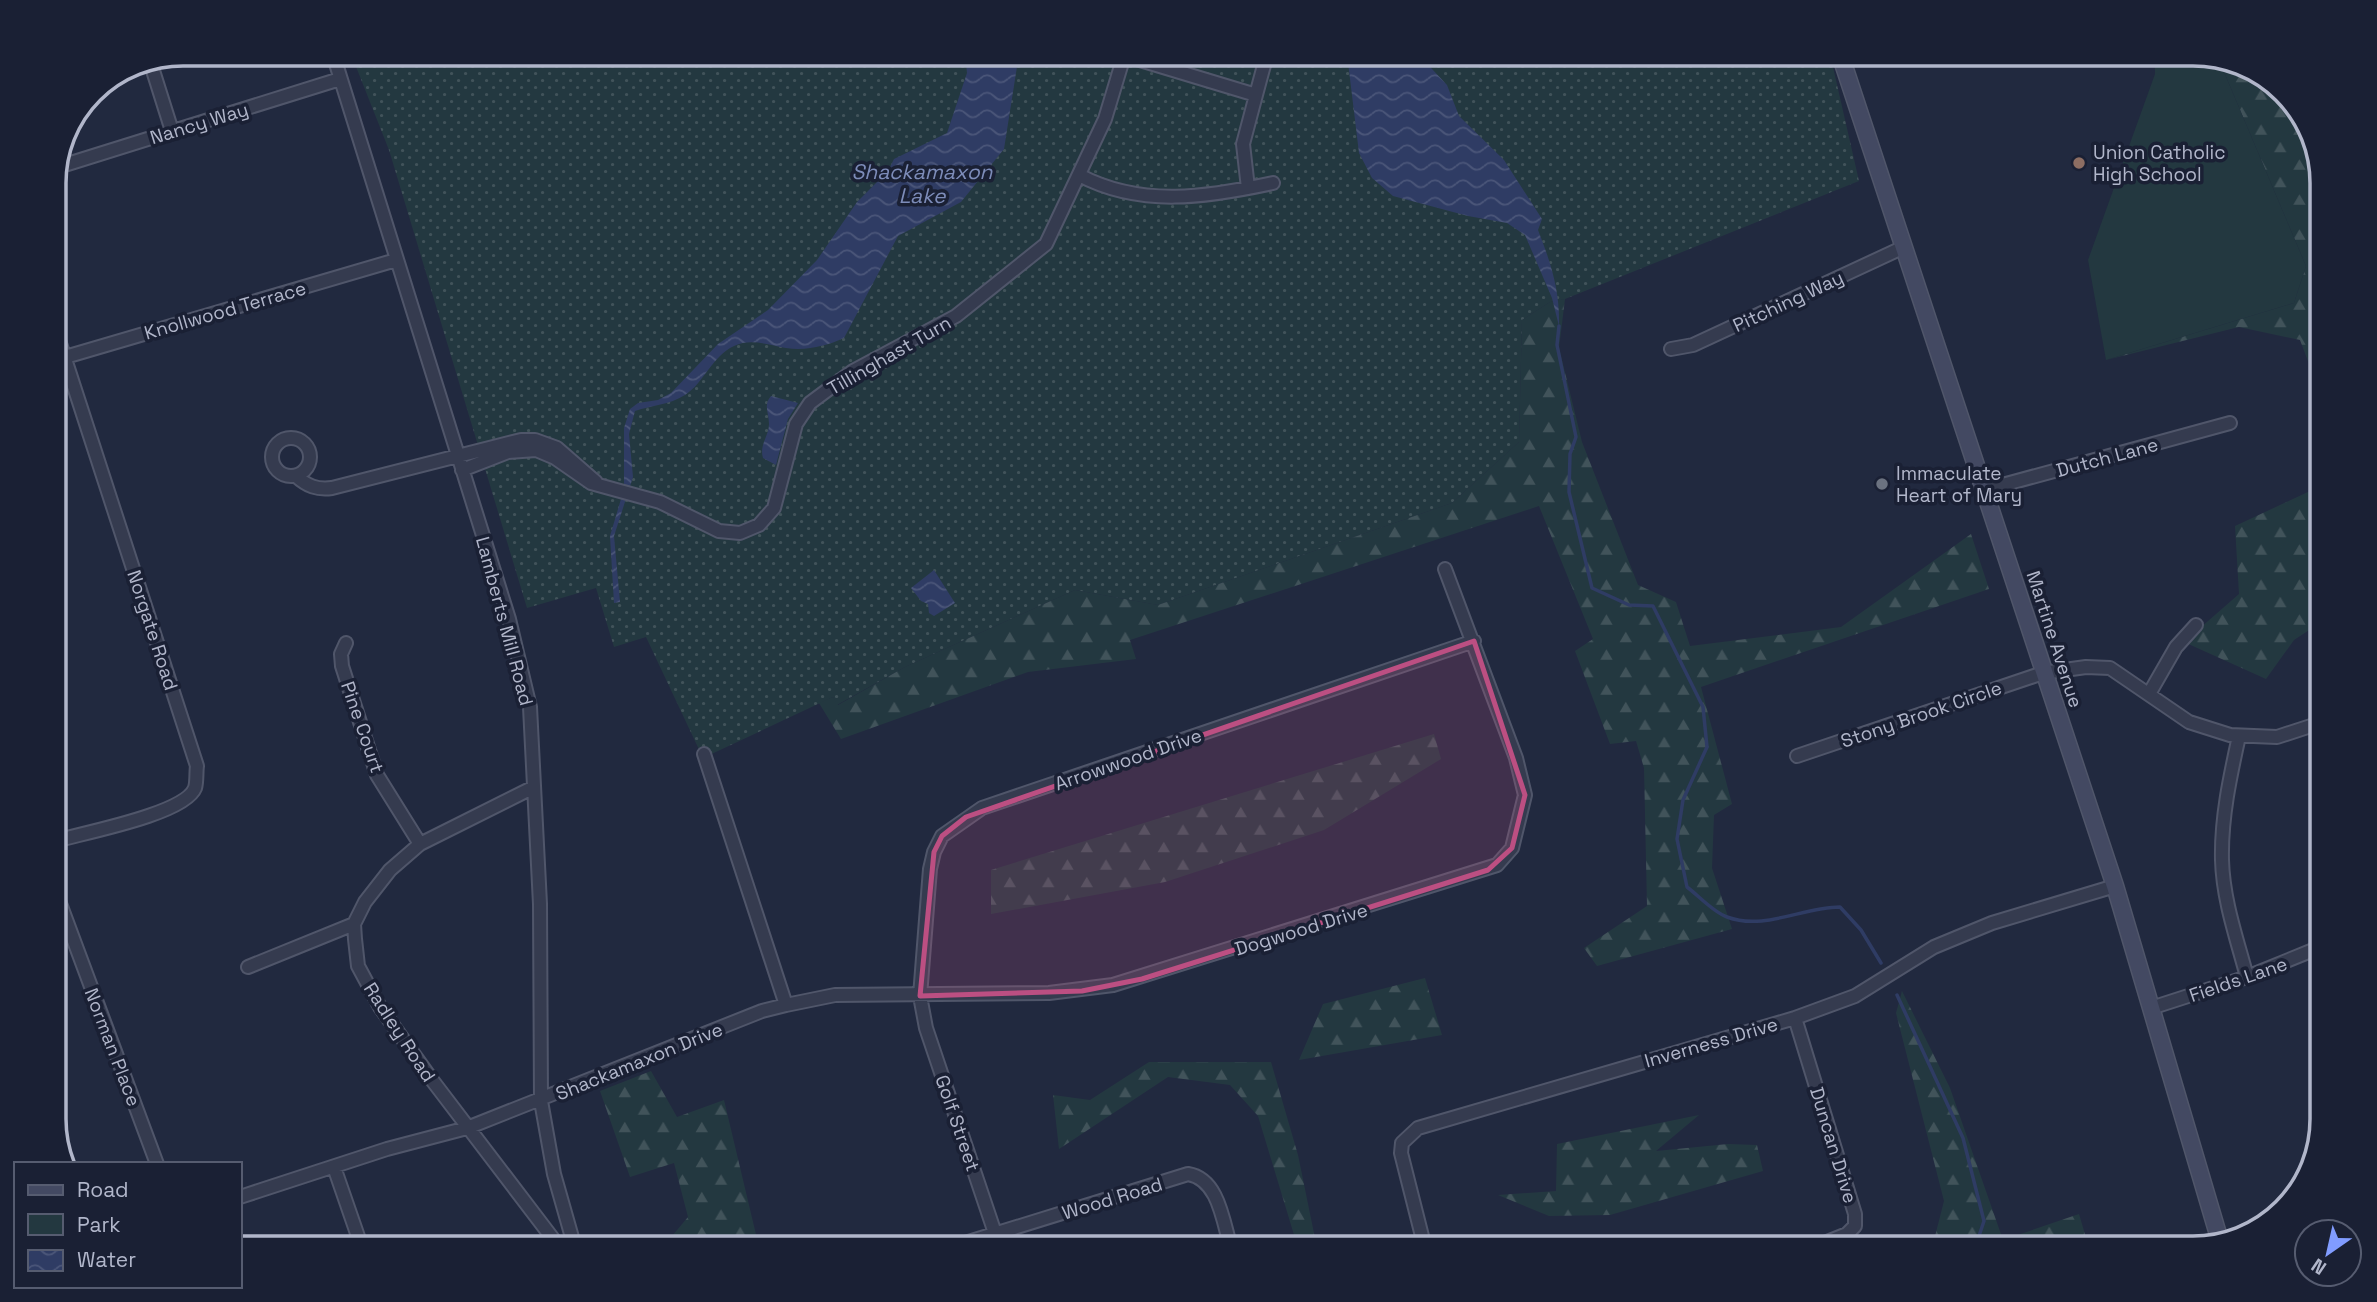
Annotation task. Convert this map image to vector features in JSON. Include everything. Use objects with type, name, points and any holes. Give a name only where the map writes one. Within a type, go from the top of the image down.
[{"type":"main road","name":"Martine Avenue","points":[[1844,66],[2115,886],[2218,1233]]},
{"type":"street","name":"Lamberts Mill Road","points":[[336,66],[509,619],[530,707],[540,904],[541,1101],[554,1174],[572,1236]]},
{"type":"street","name":"Tillinghast Turn","points":[[296,476],[306,485],[319,489],[332,488],[460,464],[512,441],[535,440],[557,448],[601,487],[660,502],[719,531],[740,533],[759,525],[774,508],[783,483],[796,424],[810,403],[853,371],[956,316],[1040,251],[1050,239],[1105,119],[1119,66]]},
{"type":"street","name":"Tillinghast Turn","points":[[1159,66],[1256,95]]},
{"type":"street","points":[[1248,188],[1243,144],[1264,66]]},
{"type":"street","points":[[153,71],[172,131]]},
{"type":"street","name":"Nancy Way","points":[[69,164],[340,79]]},
{"type":"street","points":[[1079,174],[1113,190],[1151,198],[1273,183]]},
{"type":"street","name":"Pitching Way","points":[[1671,349],[1693,345],[1904,247]]},
{"type":"street","name":"Knollwood Terrace","points":[[67,356],[396,260]]},
{"type":"street","name":"Norgate Road","points":[[67,382],[197,766],[195,788],[186,800],[167,810],[67,838]]},
{"type":"street","name":"Dutch Lane","points":[[1984,490],[2230,423]]},
{"type":"street","name":"Dogwood Drive","points":[[786,1005],[835,995],[920,996],[1082,991],[1113,985],[1497,865],[1512,848],[1525,795],[1520,770],[1445,569]]},
{"type":"street","points":[[2149,694],[2176,647],[2196,625]]},
{"type":"street","name":"Arrowwood Drive","points":[[920,996],[930,869],[934,852],[942,836],[966,817],[982,808],[1474,641]]},
{"type":"street","name":"Pine Court","points":[[346,643],[341,654],[342,666],[377,775],[420,844]]},
{"type":"street","name":"Stony Brook Circle","points":[[1797,756],[2045,673],[2110,668],[2189,722],[2239,736],[2277,737],[2310,726]]},
{"type":"street","points":[[2239,736],[2224,810],[2222,859],[2224,884],[2246,977]]},
{"type":"street","points":[[704,754],[786,1005]]},
{"type":"street","points":[[248,967],[354,924],[365,902],[390,870],[420,844],[534,787]]},
{"type":"street","name":"Inverness Drive","points":[[1422,1236],[1401,1153],[1402,1143],[1418,1128],[1795,1018],[1855,996],[1946,942],[1992,923],[2115,886]]},
{"type":"street","name":"Norman Place","points":[[67,922],[156,1162]]},
{"type":"street","name":"Radley Road","points":[[354,924],[358,965],[380,1007],[467,1128],[551,1236]]},
{"type":"street","name":"Fields Lane","points":[[2151,1008],[2246,977],[2310,952]]},
{"type":"street","name":"Golf Street","points":[[920,996],[926,1028],[996,1236]]},
{"type":"street","name":"Shackamaxon Drive","points":[[242,1196],[467,1128],[541,1101],[762,1011],[786,1005]]},
{"type":"street","name":"Duncan Drive","points":[[1795,1018],[1855,1214],[1854,1226],[1842,1236]]},
{"type":"street","points":[[334,1167],[358,1236]]},
{"type":"street","name":"Wood Road","points":[[986,1236],[1188,1174],[1202,1178],[1213,1191],[1227,1236]]},
{"type":"highlighted area","points":[[1474,641],[1525,795],[1512,848],[1488,870],[1142,979],[1082,991],[920,996],[934,852],[942,836],[966,817]]},
{"type":"green space","points":[[356,66],[1833,66],[1859,181],[1565,299],[1550,302],[1522,320],[1519,442],[1452,503],[1158,605],[1075,590],[905,667],[837,705],[833,697],[703,758],[646,637],[614,647],[596,588],[527,608],[389,150]]},
{"type":"green space","points":[[2155,66],[2194,66],[2224,71],[2306,266],[2294,303],[2106,360],[2088,260],[2155,74]]},
{"type":"green space","points":[[2224,71],[2259,86],[2271,96],[2291,118],[2304,146],[2310,176],[2310,367],[2300,340],[2239,327],[2106,360],[2294,303],[2306,266]]},
{"type":"green space","points":[[1565,299],[1559,348],[1582,442],[1638,585],[1676,602],[1690,646],[1841,627],[1971,534],[1989,589],[1701,687],[1732,804],[1714,815],[1712,868],[1732,929],[1597,966],[1584,948],[1647,906],[1644,768],[1636,741],[1610,744],[1575,651],[1593,639],[1539,506],[1130,640],[1136,659],[1028,672],[841,739],[819,703],[833,697],[838,705],[905,667],[1075,590],[1158,605],[1452,503],[1519,442],[1522,320],[1550,302]]},
{"type":"green space","points":[[2310,491],[2310,630],[2294,640],[2266,679],[2184,642],[2239,594],[2235,526]]},
{"type":"green space","points":[[1434,734],[1441,759],[1324,830],[1165,882],[991,914],[991,870]]},
{"type":"green space","points":[[1425,978],[1442,1035],[1299,1060],[1323,1004]]},
{"type":"green space","points":[[1902,991],[1950,1088],[2002,1236],[1935,1236],[1944,1201],[1896,1013]]},
{"type":"green space","points":[[1149,1062],[1271,1062],[1298,1155],[1315,1236],[1294,1236],[1258,1116],[1230,1085],[1168,1077],[1059,1149],[1053,1095],[1090,1100]]},
{"type":"green space","points":[[651,1071],[677,1117],[724,1100],[756,1236],[672,1236],[688,1217],[674,1163],[630,1177],[600,1091]]},
{"type":"green space","points":[[1699,1115],[1656,1151],[1728,1144],[1757,1145],[1763,1171],[1610,1215],[1549,1216],[1498,1195],[1556,1191],[1557,1144]]},
{"type":"green space","points":[[2079,1214],[2085,1236],[2015,1236]]},
{"type":"water","name":"Shackamaxon Lake","points":[[966,66],[1017,66],[1004,149],[961,202],[898,236],[844,338],[801,349],[760,343],[734,346],[720,356],[698,384],[685,395],[667,403],[635,411],[629,434],[633,477],[614,536],[620,602],[614,603],[610,536],[624,489],[624,428],[630,409],[638,403],[658,400],[671,393],[718,344],[768,310],[817,260],[857,202],[888,171],[894,159],[947,133],[967,73]]},
{"type":"water","points":[[1348,66],[1429,66],[1447,85],[1459,116],[1504,160],[1542,219],[1538,230],[1554,277],[1559,326],[1552,298],[1525,235],[1507,223],[1468,216],[1393,196],[1372,178],[1359,153]]},
{"type":"water","points":[[771,396],[798,403],[788,419],[776,465],[763,458],[762,453],[769,428],[767,403]]},
{"type":"water","points":[[934,570],[955,603],[934,616],[929,613],[928,604],[921,601],[911,588]]},
{"type":"waterway","points":[[1559,326],[1557,345],[1576,437],[1570,454],[1569,492],[1592,588],[1629,605],[1653,606],[1703,707],[1707,747],[1683,800],[1677,839],[1687,887],[1717,911],[1741,921],[1769,920],[1840,907],[1861,930],[1881,963]]},
{"type":"waterway","points":[[1897,995],[1963,1138],[1984,1221],[1979,1236]]},
{"type":"place","name":"Union Catholic High School","points":[[2079,163]]},
{"type":"place","name":"Immaculate Heart of Mary","points":[[1882,484]]}]
